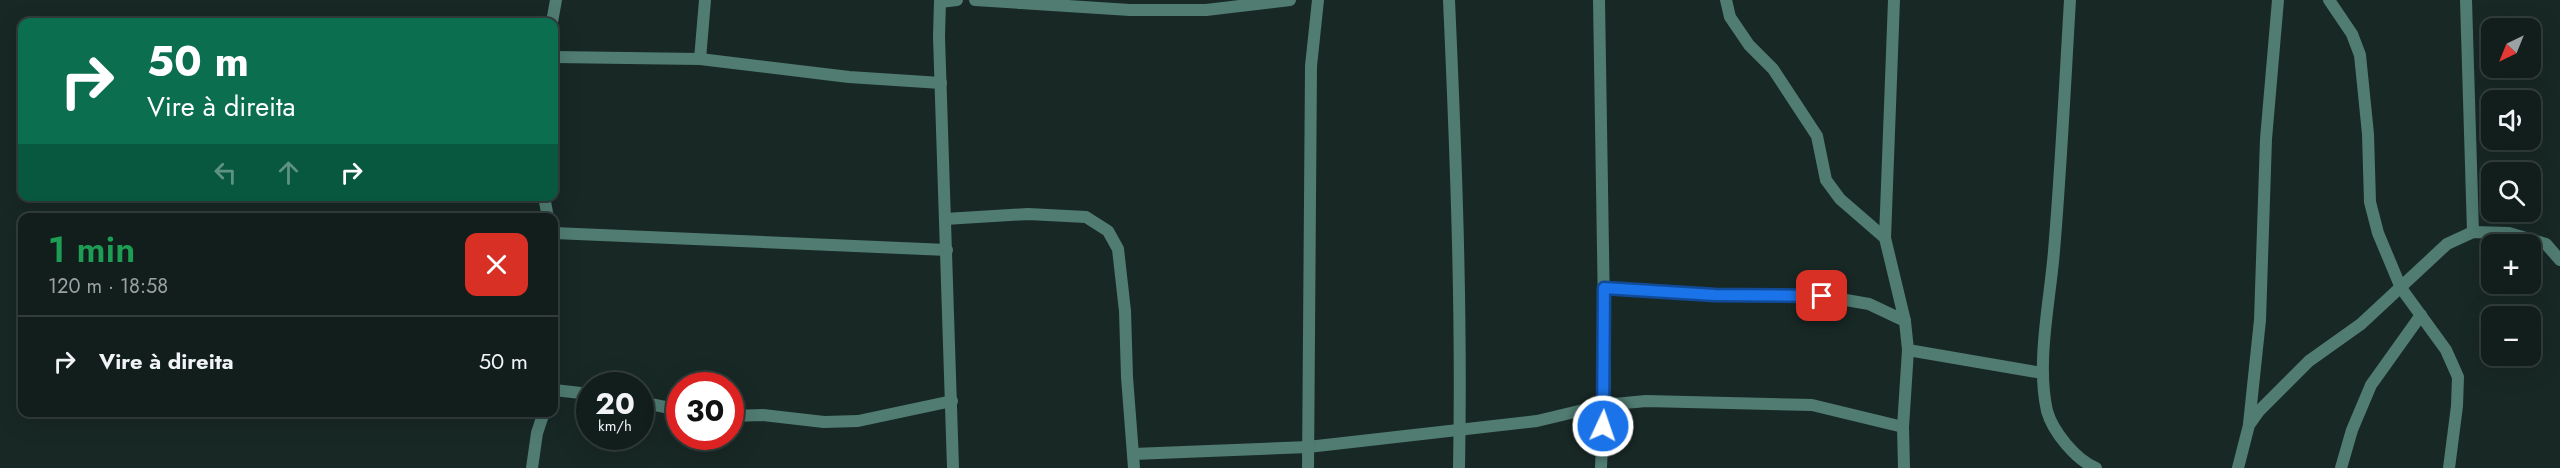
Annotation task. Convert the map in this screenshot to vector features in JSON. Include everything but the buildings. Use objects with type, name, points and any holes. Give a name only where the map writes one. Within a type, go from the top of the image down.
[{"type":"street","points":[[553,18],[556,0]]},
{"type":"street","points":[[700,59],[705,0]]},
{"type":"street","points":[[953,468],[939,37],[940,1],[957,0]]},
{"type":"street","points":[[975,0],[1141,10],[1206,10],[1290,0]]},
{"type":"street","points":[[1308,468],[1307,303],[1311,66],[1318,0]]},
{"type":"street","points":[[1449,0],[1462,356],[1459,468]]},
{"type":"street","points":[[1599,0],[1604,288],[1604,405],[1600,468]]},
{"type":"street","points":[[1726,0],[1730,17],[1749,45],[1773,69],[1817,136],[1826,180],[1840,200],[1885,238]]},
{"type":"street","points":[[1894,0],[1885,238],[1905,321],[1908,350],[1903,427],[1904,468]]},
{"type":"street","points":[[2070,0],[2054,249],[2042,373],[2048,413],[2062,438],[2067,446],[2089,465],[2096,468]]},
{"type":"street","points":[[2236,467],[2249,425],[2260,320],[2266,139],[2278,0]]},
{"type":"street","points":[[2329,0],[2352,34],[2360,55],[2368,134],[2370,202],[2378,233],[2401,288],[2446,351],[2458,377],[2450,468]]},
{"type":"street","points":[[2466,0],[2473,232]]},
{"type":"street","points":[[558,57],[700,59],[849,77],[941,83]]},
{"type":"street","points":[[945,219],[1028,214],[1086,217],[1108,231],[1118,249],[1125,311],[1126,376],[1134,468]]},
{"type":"street","points":[[2249,425],[2259,411],[2309,361],[2361,324],[2447,244],[2473,232],[2509,233],[2546,244],[2560,260]]},
{"type":"street","points":[[558,233],[947,250]]},
{"type":"street","points":[[1604,288],[1715,295],[1822,296],[1869,304],[1905,321]]},
{"type":"street","points":[[2341,468],[2352,430],[2371,385],[2421,315]]},
{"type":"street","points":[[1908,350],[2042,373]]},
{"type":"street","points":[[558,390],[576,392]]},
{"type":"street","points":[[744,416],[763,415],[824,422],[858,421],[952,401]]},
{"type":"street","points":[[1133,454],[1308,447],[1537,421],[1604,405],[1646,401],[1812,405],[1903,427]]},
{"type":"street","points":[[532,468],[537,433],[542,417]]},
{"type":"route","points":[[1603,426],[1604,288],[1715,295],[1822,296]]}]
